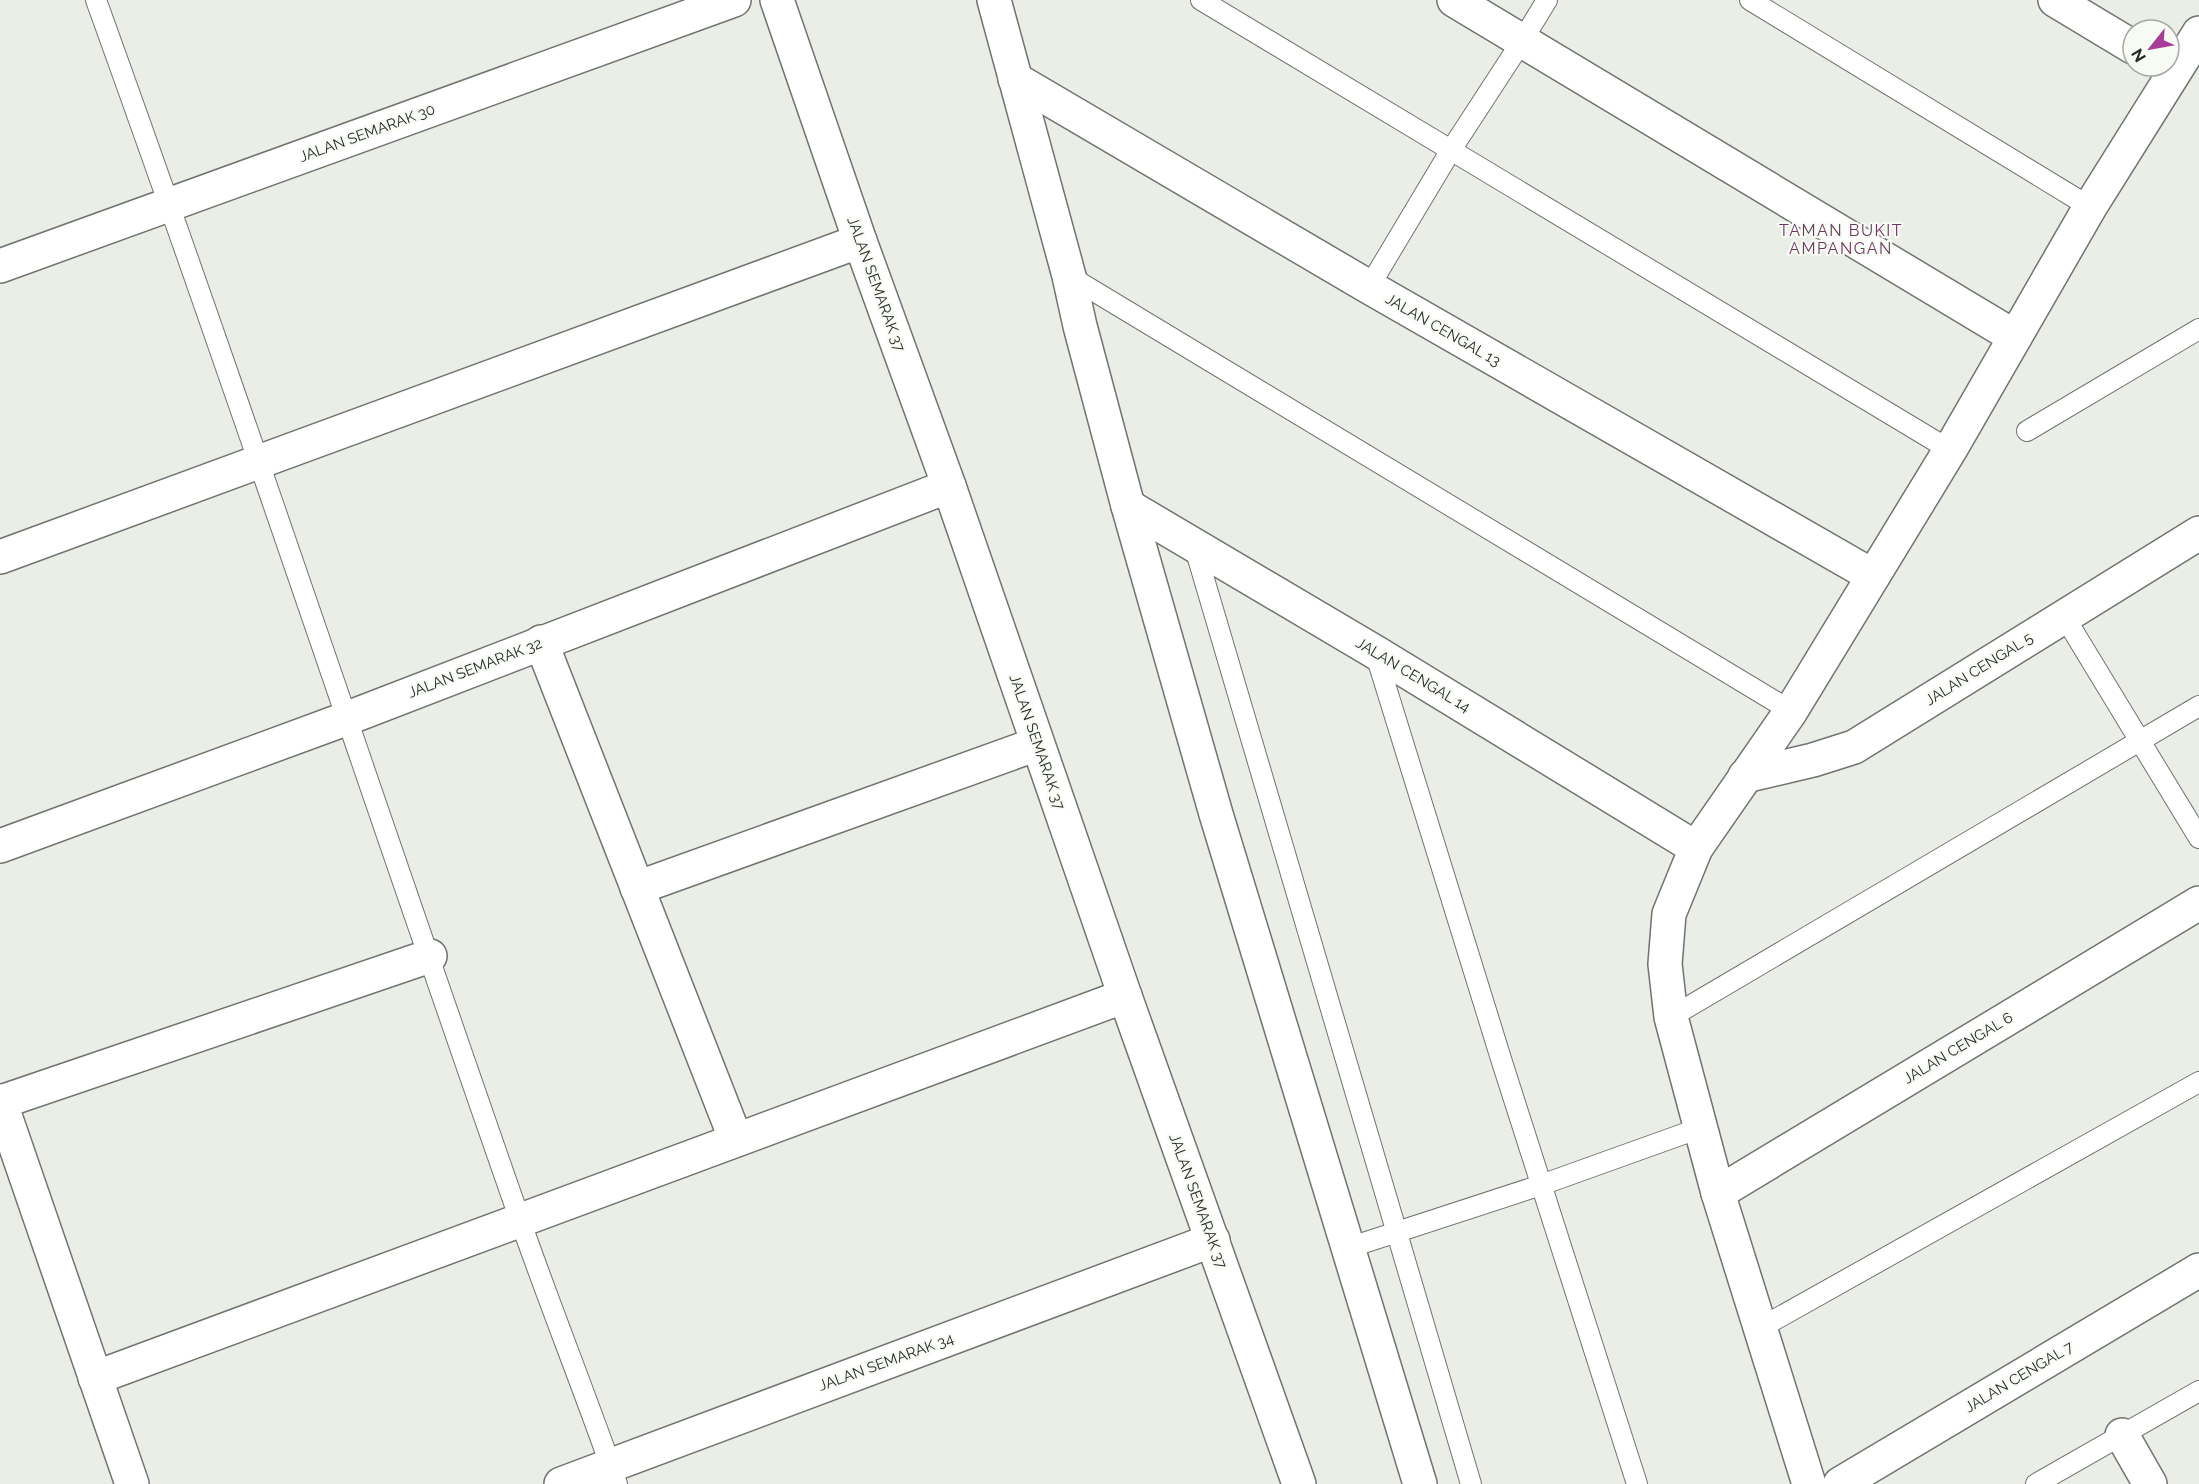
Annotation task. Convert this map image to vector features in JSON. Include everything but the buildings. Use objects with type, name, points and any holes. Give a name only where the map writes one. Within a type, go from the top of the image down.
[{"type":"street","name":"JALAN SEMARAK 30","points":[[0,266],[734,0]]},
{"type":"street","name":"JALAN SEMARAK 37","points":[[777,0],[860,241],[949,486],[1125,996],[1299,1484]]},
{"type":"street","points":[[994,0],[1069,276],[1128,506],[1216,814],[1420,1484]]},
{"type":"street","points":[[1454,0],[2015,337]]},
{"type":"street","points":[[2055,0],[2121,40]]},
{"type":"street","points":[[2181,55],[2199,33]]},
{"type":"street","points":[[1809,1484],[1718,1193],[1671,1017],[1665,964],[1669,914],[1696,848],[1791,711],[1950,450],[2165,78]]},
{"type":"street","name":"JALAN CENGAL 13","points":[[1016,79],[1369,287],[1873,576]]},
{"type":"street","points":[[0,557],[860,241]]},
{"type":"street","name":"JALAN SEMARAK 32","points":[[0,846],[348,718],[949,486]]},
{"type":"street","name":"JALAN CENGAL 14","points":[[1128,506],[1375,652],[1696,848]]},
{"type":"street","name":"JALAN CENGAL 5","points":[[1745,776],[1813,760],[1854,747],[2199,533]]},
{"type":"street","points":[[541,642],[736,1140]]},
{"type":"street","points":[[638,888],[1037,744]]},
{"type":"street","name":"JALAN CENGAL 6","points":[[1718,1193],[2199,903]]},
{"type":"street","points":[[132,1484],[0,1102],[430,956]]},
{"type":"street","points":[[95,1378],[1125,996]]},
{"type":"street","name":"JALAN SEMARAK 34","points":[[561,1484],[614,1474],[1212,1240]]},
{"type":"street","name":"JALAN CENGAL 7","points":[[1840,1484],[2199,1270]]},
{"type":"street","points":[[2122,1435],[2150,1484]]},
{"type":"lane","points":[[96,0],[170,205],[520,1219],[614,1474]]},
{"type":"lane","points":[[1201,0],[1950,450]]},
{"type":"lane","points":[[1369,287],[1451,150],[1547,0]]},
{"type":"lane","points":[[1750,0],[2090,207]]},
{"type":"lane","points":[[1069,276],[1791,711]]},
{"type":"lane","points":[[2027,431],[2199,329]]},
{"type":"lane","points":[[1194,545],[1471,1484]]},
{"type":"lane","points":[[2064,616],[2199,838]]},
{"type":"lane","points":[[1375,652],[1637,1484]]},
{"type":"lane","points":[[1671,1017],[2199,706]]},
{"type":"lane","points":[[1760,1328],[2199,1082]]},
{"type":"lane","points":[[1348,1248],[1541,1185],[1700,1128]]},
{"type":"lane","points":[[2036,1484],[2199,1391]]},
{"type":"district","name":"TAMAN BUKIT AMPANGAN","points":[[1841,239]]}]
